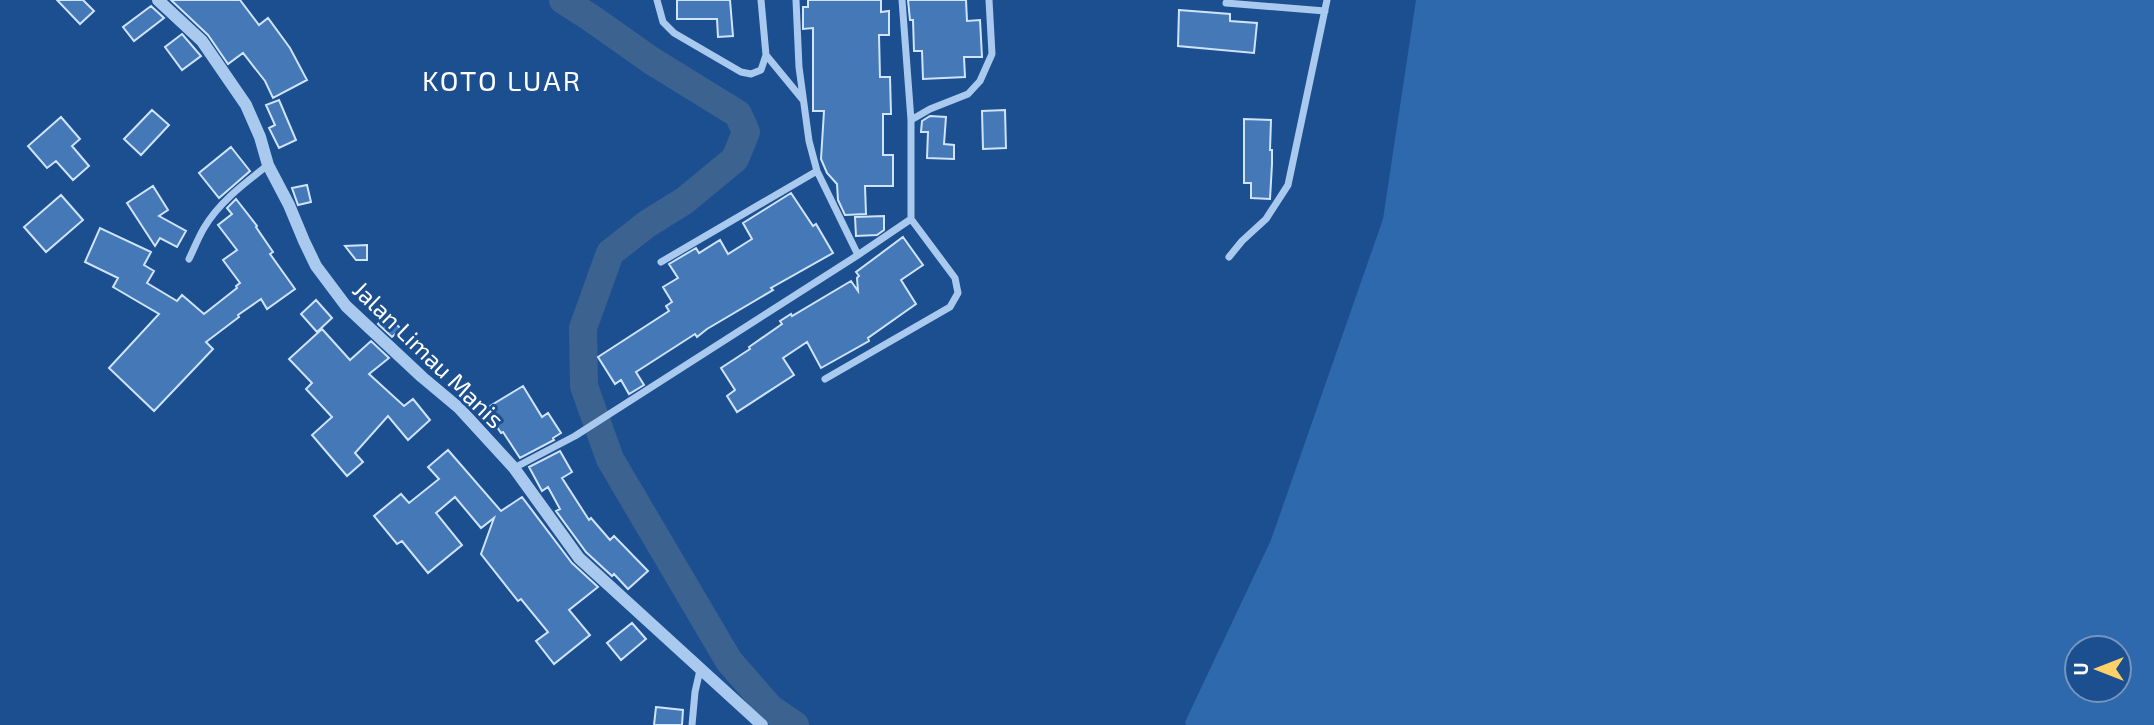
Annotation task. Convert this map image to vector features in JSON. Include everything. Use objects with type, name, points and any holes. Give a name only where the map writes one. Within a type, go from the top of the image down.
[{"type":"street","name":"Jalan Limau Manis","points":[[158,0],[202,41],[246,105],[260,137],[268,165],[316,266],[346,306],[422,377],[460,408],[514,468],[579,558],[762,725]]},
{"type":"street","points":[[657,0],[663,22],[674,33],[741,72],[751,74],[761,70],[766,55],[761,0]]},
{"type":"street","points":[[796,0],[799,67],[807,132],[817,171],[858,255]]},
{"type":"street","points":[[825,379],[950,307],[958,293],[955,278],[911,219],[911,120],[902,0]]},
{"type":"street","points":[[911,120],[930,109],[968,94],[979,81],[992,54],[989,0]]},
{"type":"street","points":[[1229,257],[1266,219],[1288,185],[1327,0]]},
{"type":"street","points":[[1226,3],[1325,11]]},
{"type":"street","points":[[766,55],[803,100]]},
{"type":"street","points":[[189,259],[204,227],[240,187],[268,165]]},
{"type":"street","points":[[661,262],[817,171]]},
{"type":"street","points":[[514,468],[575,436],[911,219]]},
{"type":"street","points":[[692,725],[700,670]]},
{"type":"shaded area","points":[[1416,0],[2154,0],[2154,725],[1186,725],[1185,722],[1271,540],[1383,219]]},
{"type":"building","points":[[57,0],[83,0],[94,11],[80,24]]},
{"type":"building","points":[[171,0],[240,0],[259,25],[268,18],[290,48],[307,80],[273,98],[265,81],[243,53],[228,64],[208,35]]},
{"type":"building","points":[[677,0],[730,0],[733,36],[718,37],[717,19],[677,19]]},
{"type":"building","points":[[808,0],[881,0],[881,12],[889,11],[889,35],[879,35],[880,77],[890,77],[891,114],[883,114],[883,155],[893,155],[893,186],[865,186],[866,214],[845,215],[838,200],[837,184],[827,173],[821,159],[824,111],[813,111],[813,28],[803,29],[803,7],[808,7]]},
{"type":"building","points":[[908,0],[966,0],[967,21],[980,20],[982,57],[964,57],[965,77],[923,79],[922,51],[914,51],[913,20],[910,20]]},
{"type":"building","points":[[151,6],[164,18],[134,41],[123,27]]},
{"type":"building","points":[[1179,10],[1230,14],[1230,21],[1257,23],[1254,53],[1178,46]]},
{"type":"building","points":[[182,34],[201,56],[182,70],[165,47]]},
{"type":"building","points":[[279,100],[296,140],[279,148],[269,128],[275,125],[266,105]]},
{"type":"building","points":[[152,110],[169,125],[141,155],[124,139]]},
{"type":"building","points":[[1005,110],[1006,148],[983,149],[982,111]]},
{"type":"building","points":[[930,116],[946,117],[944,144],[954,145],[954,159],[927,158],[928,132],[921,132],[922,121]]},
{"type":"building","points":[[61,117],[80,139],[72,146],[89,166],[73,180],[56,161],[47,168],[28,146]]},
{"type":"building","points":[[1244,119],[1271,120],[1270,199],[1251,198],[1251,183],[1244,183]]},
{"type":"building","points":[[231,147],[250,171],[219,198],[199,173]]},
{"type":"building","points":[[307,185],[311,202],[298,205],[292,188]]},
{"type":"building","points":[[153,186],[168,210],[159,216],[186,231],[177,247],[160,238],[155,246],[127,203]]},
{"type":"building","points":[[791,193],[813,226],[816,224],[833,253],[636,372],[644,385],[629,394],[621,380],[615,384],[598,357],[669,311],[666,306],[672,302],[663,287],[678,278],[669,264],[696,248],[699,253],[720,240],[728,254],[752,239],[743,223]]},
{"type":"building","points":[[61,195],[83,220],[46,252],[24,227]]},
{"type":"building","points":[[236,199],[257,226],[273,252],[270,254],[295,289],[267,309],[261,299],[206,342],[213,349],[154,411],[109,368],[159,314],[113,287],[118,278],[85,262],[100,228],[151,252],[144,265],[154,271],[147,283],[177,301],[182,295],[204,314],[240,283],[223,260],[237,250],[218,225],[232,214],[227,208]]},
{"type":"building","points":[[884,216],[884,230],[877,235],[856,236],[855,217]]},
{"type":"building","points":[[903,237],[923,265],[901,280],[916,304],[868,338],[869,341],[821,368],[807,342],[783,358],[794,375],[737,412],[727,396],[735,390],[721,368],[750,349],[749,347],[782,324],[780,321],[791,314],[792,316],[851,281],[858,291],[859,276],[856,272]]},
{"type":"building","points":[[367,245],[367,260],[356,260],[345,246]]},
{"type":"building","points":[[316,300],[332,318],[317,332],[301,314]]},
{"type":"building","points":[[387,315],[401,329],[392,337],[378,324]]},
{"type":"building","points":[[322,329],[350,360],[371,341],[389,358],[369,374],[404,406],[413,399],[430,420],[408,440],[388,416],[355,453],[363,462],[347,476],[312,435],[332,417],[306,389],[312,383],[289,359]]},
{"type":"building","points":[[523,386],[542,417],[548,413],[561,433],[553,438],[554,440],[520,458],[485,409]]},
{"type":"building","points":[[448,450],[501,511],[522,497],[572,563],[598,587],[569,610],[590,635],[554,664],[536,641],[548,632],[521,599],[518,601],[481,554],[494,518],[481,528],[455,497],[436,513],[462,545],[428,573],[402,541],[397,544],[374,516],[401,494],[409,503],[439,479],[428,467]]},
{"type":"building","points":[[560,451],[572,472],[562,478],[589,520],[591,518],[610,540],[614,536],[648,571],[628,589],[586,552],[556,511],[560,509],[548,487],[542,491],[529,467]]},
{"type":"building","points":[[632,623],[646,639],[621,660],[607,643]]},
{"type":"building","points":[[656,707],[683,710],[682,725],[654,725]]},
{"type":"waterway","points":[[563,0],[652,61],[738,114],[746,132],[735,159],[684,201],[647,224],[610,253],[583,328],[584,386],[610,459],[729,661],[770,708],[795,725]]},
{"type":"district","name":"KOTO LUAR","points":[[502,80]]}]
